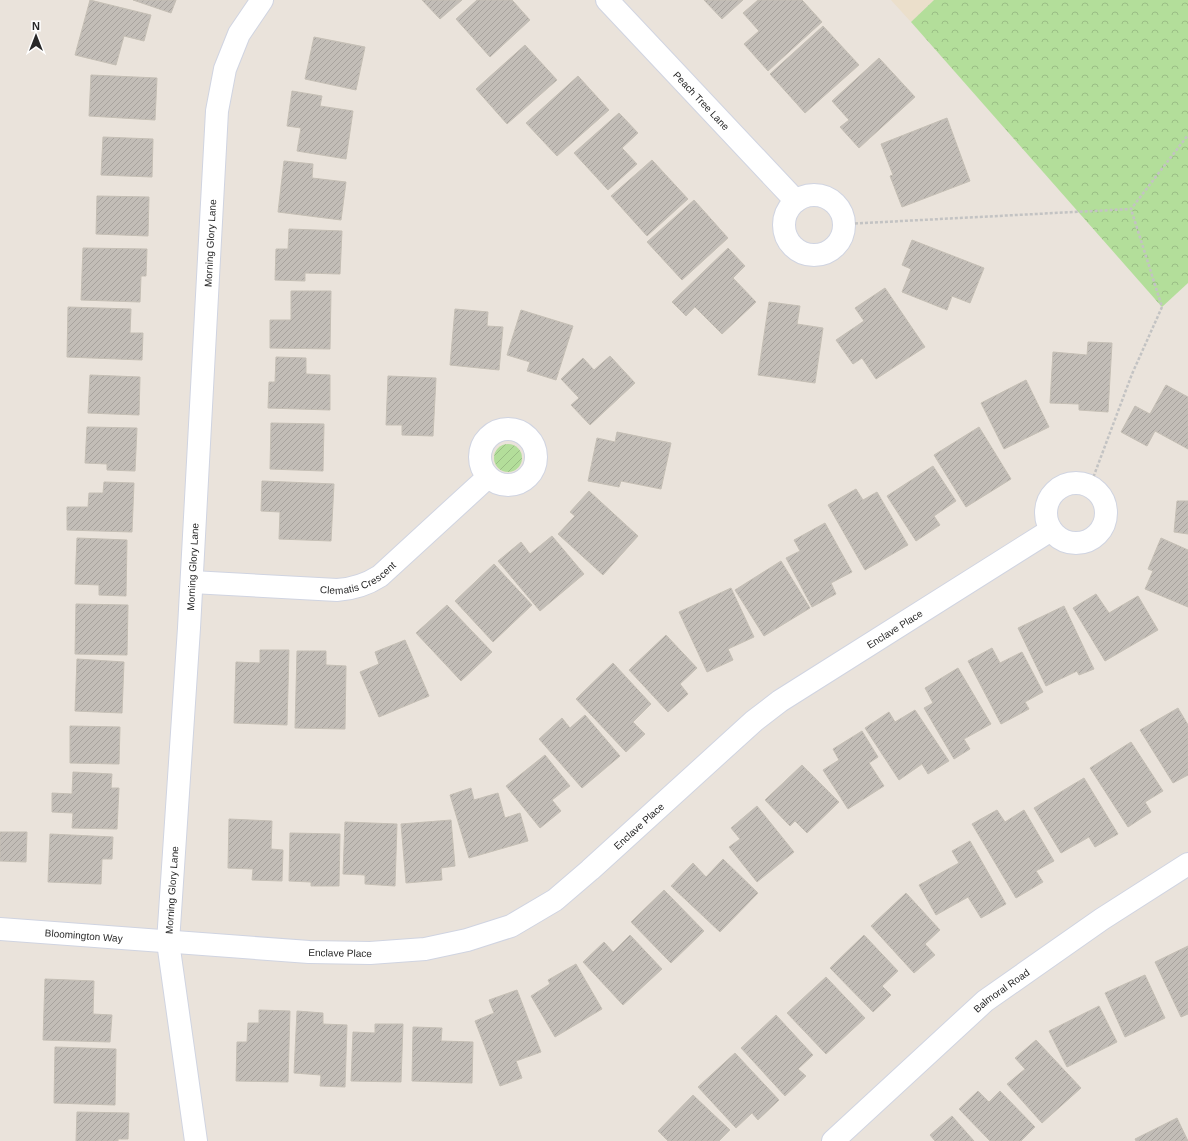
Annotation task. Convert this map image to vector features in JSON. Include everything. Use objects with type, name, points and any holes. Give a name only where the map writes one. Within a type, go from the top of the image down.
[{"type":"street","name":"Morning Glory Lane","points":[[196,1141],[168,942],[192,582],[217,111],[225,69],[239,34],[262,0]]},
{"type":"street","name":"Peach Tree Lane","points":[[607,0],[796,201]]},
{"type":"street","points":[[814,194],[827,198],[839,206],[845,224],[844,234],[839,244],[831,251],[822,255],[811,256],[801,253],[793,247],[786,238],[784,218],[788,209],[796,201],[814,194]]},
{"type":"street","name":"Clematis Crescent","points":[[192,582],[337,590],[361,586],[380,576],[488,477]]},
{"type":"street","points":[[1082,483],[1090,486],[1097,491],[1103,499],[1106,509],[1106,519],[1096,536],[1087,541],[1077,543],[1067,542],[1058,537],[1051,530],[1047,522],[1046,513],[1050,496],[1064,485],[1082,483]]},
{"type":"street","name":"Enclave Place","points":[[168,942],[309,952],[370,953],[425,949],[467,940],[511,926],[555,900],[727,744],[780,701],[1051,530]]},
{"type":"street","name":"Balmoral Road","points":[[833,1141],[985,1001],[1102,919],[1188,864]]},
{"type":"street","name":"Bloomington Way","points":[[0,929],[168,942]]},
{"type":"path","points":[[845,224],[1131,209],[1188,135]]},
{"type":"path","points":[[1090,486],[1132,374],[1162,307],[1131,209]]},
{"type":"shaded area","points":[[891,0],[934,0],[911,22]]},
{"type":"green space","points":[[934,0],[1188,0],[1188,283],[1162,307],[911,22]]},
{"type":"green space","points":[[508,444],[518,448],[522,458],[518,468],[508,472],[498,468],[494,458],[498,448]]},
{"type":"building","points":[[90,0],[151,15],[144,41],[124,36],[116,65],[75,55]]},
{"type":"building","points":[[133,0],[176,0],[171,13]]},
{"type":"building","points":[[422,0],[462,0],[440,19]]},
{"type":"building","points":[[477,0],[512,0],[530,20],[490,57],[456,19]]},
{"type":"building","points":[[704,0],[743,0],[722,19]]},
{"type":"building","points":[[758,0],[802,0],[822,22],[768,71],[744,44],[759,31],[743,13]]},
{"type":"building","points":[[823,26],[859,65],[805,113],[770,74]]},
{"type":"building","points":[[314,37],[365,47],[356,90],[305,79]]},
{"type":"building","points":[[525,45],[557,80],[507,124],[476,89]]},
{"type":"building","points":[[879,58],[915,97],[859,148],[840,127],[849,120],[832,101]]},
{"type":"building","points":[[91,75],[157,78],[155,120],[89,116]]},
{"type":"building","points":[[578,76],[609,110],[557,156],[526,123]]},
{"type":"building","points":[[292,91],[322,96],[320,106],[353,111],[346,159],[297,151],[301,128],[287,126]]},
{"type":"building","points":[[619,113],[638,133],[622,148],[637,164],[608,190],[574,153]]},
{"type":"building","points":[[947,118],[970,181],[902,207],[890,176],[893,175],[881,144]]},
{"type":"building","points":[[103,137],[153,139],[152,177],[101,175]]},
{"type":"building","points":[[652,160],[688,199],[647,236],[611,196]]},
{"type":"building","points":[[284,161],[313,164],[312,178],[346,182],[341,220],[278,212]]},
{"type":"building","points":[[97,196],[149,197],[148,236],[96,234]]},
{"type":"building","points":[[694,200],[728,238],[682,280],[647,242]]},
{"type":"building","points":[[289,229],[342,231],[340,274],[305,273],[305,281],[275,280],[276,249],[288,249]]},
{"type":"building","points":[[912,240],[984,268],[970,303],[952,296],[947,310],[902,292],[911,269],[902,265]]},
{"type":"building","points":[[83,248],[147,249],[146,276],[141,276],[140,302],[81,300]]},
{"type":"building","points":[[728,248],[745,266],[733,278],[756,302],[722,334],[695,307],[686,316],[672,302]]},
{"type":"building","points":[[885,288],[925,347],[876,379],[862,358],[853,364],[836,340],[864,321],[855,308]]},
{"type":"building","points":[[291,291],[331,291],[330,349],[270,348],[270,320],[291,320]]},
{"type":"building","points":[[769,302],[800,306],[797,324],[823,328],[815,383],[758,375]]},
{"type":"building","points":[[68,307],[131,309],[130,333],[143,333],[142,360],[67,357]]},
{"type":"building","points":[[455,309],[488,312],[487,326],[503,327],[499,370],[450,365]]},
{"type":"building","points":[[521,310],[573,326],[556,380],[527,371],[530,362],[507,355]]},
{"type":"building","points":[[1088,342],[1112,343],[1108,412],[1079,410],[1079,404],[1050,403],[1053,352],[1087,355]]},
{"type":"building","points":[[610,356],[635,383],[590,425],[571,405],[579,398],[561,379],[583,358],[594,370]]},
{"type":"building","points":[[276,357],[306,358],[306,374],[330,375],[330,410],[268,408],[269,382],[275,382]]},
{"type":"building","points":[[90,375],[140,377],[139,415],[88,413]]},
{"type":"building","points":[[388,376],[436,378],[433,436],[402,435],[402,425],[386,425]]},
{"type":"building","points":[[1026,380],[1049,427],[1004,449],[981,403]]},
{"type":"building","points":[[1166,385],[1188,397],[1188,449],[1155,431],[1147,446],[1121,432],[1135,406],[1150,414]]},
{"type":"building","points":[[271,423],[324,424],[323,471],[270,469]]},
{"type":"building","points":[[87,427],[137,428],[135,471],[107,470],[107,464],[85,463]]},
{"type":"building","points":[[979,427],[1011,479],[966,507],[934,455]]},
{"type":"building","points":[[617,432],[671,443],[661,489],[621,481],[619,487],[588,481],[597,438],[615,442]]},
{"type":"building","points":[[933,466],[956,501],[934,516],[940,525],[916,541],[887,496]]},
{"type":"building","points":[[262,481],[334,484],[331,541],[279,539],[280,512],[261,511]]},
{"type":"building","points":[[104,482],[134,483],[132,532],[67,530],[67,507],[88,507],[89,493],[103,493]]},
{"type":"building","points":[[856,489],[863,500],[877,492],[908,545],[865,570],[828,505]]},
{"type":"building","points":[[589,491],[638,536],[603,575],[558,534],[575,516],[570,512]]},
{"type":"building","points":[[1177,501],[1188,501],[1188,534],[1174,532]]},
{"type":"building","points":[[825,523],[852,572],[831,583],[836,594],[812,607],[786,558],[800,551],[794,540]]},
{"type":"building","points":[[552,536],[584,574],[540,611],[498,561],[521,542],[530,554]]},
{"type":"building","points":[[77,538],[127,540],[126,596],[99,595],[99,585],[75,584]]},
{"type":"building","points":[[1161,538],[1188,550],[1188,607],[1145,589],[1153,571],[1148,569]]},
{"type":"building","points":[[781,561],[810,608],[764,636],[735,590]]},
{"type":"building","points":[[494,564],[532,605],[493,642],[455,601]]},
{"type":"building","points":[[731,588],[754,637],[728,649],[733,660],[707,672],[679,612]]},
{"type":"building","points":[[1096,594],[1109,613],[1138,596],[1158,630],[1105,661],[1073,608]]},
{"type":"building","points":[[76,604],[128,605],[127,655],[75,654]]},
{"type":"building","points":[[447,605],[492,652],[461,681],[416,633]]},
{"type":"building","points":[[1064,606],[1094,669],[1079,675],[1077,671],[1046,686],[1018,628]]},
{"type":"building","points":[[666,635],[697,668],[680,684],[688,694],[668,712],[629,670]]},
{"type":"building","points":[[405,640],[429,696],[379,717],[360,672],[379,664],[375,652]]},
{"type":"building","points":[[992,648],[1000,663],[1022,652],[1043,692],[1025,702],[1029,709],[1001,724],[968,661]]},
{"type":"building","points":[[260,650],[289,650],[287,725],[234,723],[236,662],[260,663]]},
{"type":"building","points":[[297,651],[326,651],[326,665],[346,666],[345,729],[295,728]]},
{"type":"building","points":[[77,659],[124,662],[122,713],[75,711]]},
{"type":"building","points":[[613,663],[651,704],[633,722],[645,734],[626,752],[576,699]]},
{"type":"building","points":[[958,668],[991,724],[964,739],[970,749],[954,759],[924,708],[933,703],[925,688]]},
{"type":"building","points":[[1178,708],[1188,725],[1188,775],[1173,783],[1140,730]]},
{"type":"building","points":[[915,710],[949,761],[928,774],[922,764],[899,780],[865,728],[889,712],[895,722]]},
{"type":"building","points":[[585,715],[620,756],[582,788],[539,739],[562,718],[570,728]]},
{"type":"building","points":[[70,726],[120,727],[119,764],[70,763]]},
{"type":"building","points":[[862,731],[878,757],[869,763],[884,786],[848,809],[823,770],[839,760],[833,749]]},
{"type":"building","points":[[1131,742],[1163,791],[1145,802],[1151,812],[1128,827],[1090,768]]},
{"type":"building","points":[[545,755],[570,786],[552,800],[561,811],[540,828],[506,786]]},
{"type":"building","points":[[802,765],[839,802],[807,833],[795,821],[790,826],[765,800]]},
{"type":"building","points":[[73,772],[112,774],[111,788],[119,788],[117,829],[72,828],[73,813],[52,812],[52,793],[72,794]]},
{"type":"building","points":[[1084,778],[1118,834],[1095,847],[1089,837],[1061,853],[1034,808]]},
{"type":"building","points":[[471,788],[474,800],[498,793],[505,818],[520,813],[528,841],[469,858],[450,795]]},
{"type":"building","points":[[757,806],[794,852],[757,882],[729,847],[740,839],[731,828]]},
{"type":"building","points":[[997,810],[1005,822],[1024,810],[1054,861],[1036,871],[1043,882],[1016,898],[972,824]]},
{"type":"building","points":[[229,819],[272,821],[271,849],[283,850],[282,881],[252,880],[253,869],[228,868]]},
{"type":"building","points":[[451,820],[455,866],[441,868],[442,880],[406,883],[401,824]]},
{"type":"building","points":[[345,822],[397,824],[395,886],[365,884],[365,875],[343,874]]},
{"type":"building","points":[[0,832],[27,832],[26,862],[0,861]]},
{"type":"building","points":[[290,833],[340,834],[339,886],[311,886],[311,882],[289,881]]},
{"type":"building","points":[[50,834],[113,837],[112,859],[102,859],[101,884],[48,882]]},
{"type":"building","points":[[970,841],[1006,904],[981,918],[968,897],[936,915],[919,885],[959,863],[952,851]]},
{"type":"building","points":[[723,859],[758,893],[720,932],[671,886],[693,863],[706,877]]},
{"type":"building","points":[[664,890],[704,931],[671,963],[631,922]]},
{"type":"building","points":[[906,893],[940,930],[925,944],[935,955],[914,973],[871,926]]},
{"type":"building","points":[[630,935],[662,969],[623,1005],[583,962],[604,942],[613,952]]},
{"type":"building","points":[[864,935],[898,971],[882,986],[891,995],[873,1012],[830,968]]},
{"type":"building","points":[[1188,946],[1188,1014],[1181,1017],[1155,962]]},
{"type":"building","points":[[576,964],[602,1009],[555,1037],[531,996],[550,984],[548,980]]},
{"type":"building","points":[[1145,975],[1165,1018],[1125,1037],[1105,993]]},
{"type":"building","points":[[826,977],[865,1018],[826,1054],[787,1013]]},
{"type":"building","points":[[45,979],[94,981],[93,1014],[112,1015],[110,1042],[43,1040]]},
{"type":"building","points":[[517,990],[541,1052],[516,1061],[522,1078],[500,1086],[475,1021],[494,1013],[489,1000]]},
{"type":"building","points":[[1099,1006],[1117,1042],[1067,1067],[1049,1031]]},
{"type":"building","points":[[259,1010],[290,1011],[288,1082],[236,1081],[237,1042],[247,1042],[248,1023],[259,1023]]},
{"type":"building","points":[[297,1011],[323,1013],[323,1024],[347,1025],[345,1087],[320,1086],[321,1075],[294,1073]]},
{"type":"building","points":[[776,1015],[813,1055],[798,1069],[806,1076],[785,1096],[741,1048]]},
{"type":"building","points":[[375,1024],[403,1024],[401,1082],[351,1081],[353,1032],[375,1033]]},
{"type":"building","points":[[413,1027],[442,1028],[441,1041],[473,1042],[472,1083],[412,1081]]},
{"type":"building","points":[[1036,1040],[1081,1088],[1042,1123],[1007,1084],[1025,1069],[1015,1058]]},
{"type":"building","points":[[55,1047],[116,1049],[115,1105],[54,1103]]},
{"type":"building","points":[[735,1053],[779,1100],[758,1120],[752,1113],[736,1128],[698,1087]]},
{"type":"building","points":[[978,1091],[989,1102],[1000,1091],[1035,1127],[1021,1141],[990,1141],[959,1109]]},
{"type":"building","points":[[693,1095],[730,1130],[719,1141],[668,1141],[658,1131]]},
{"type":"building","points":[[77,1112],[129,1113],[128,1139],[118,1139],[118,1141],[76,1141]]},
{"type":"building","points":[[952,1116],[974,1141],[935,1141],[930,1135]]},
{"type":"building","points":[[1177,1118],[1188,1141],[1136,1141],[1135,1139]]}]
